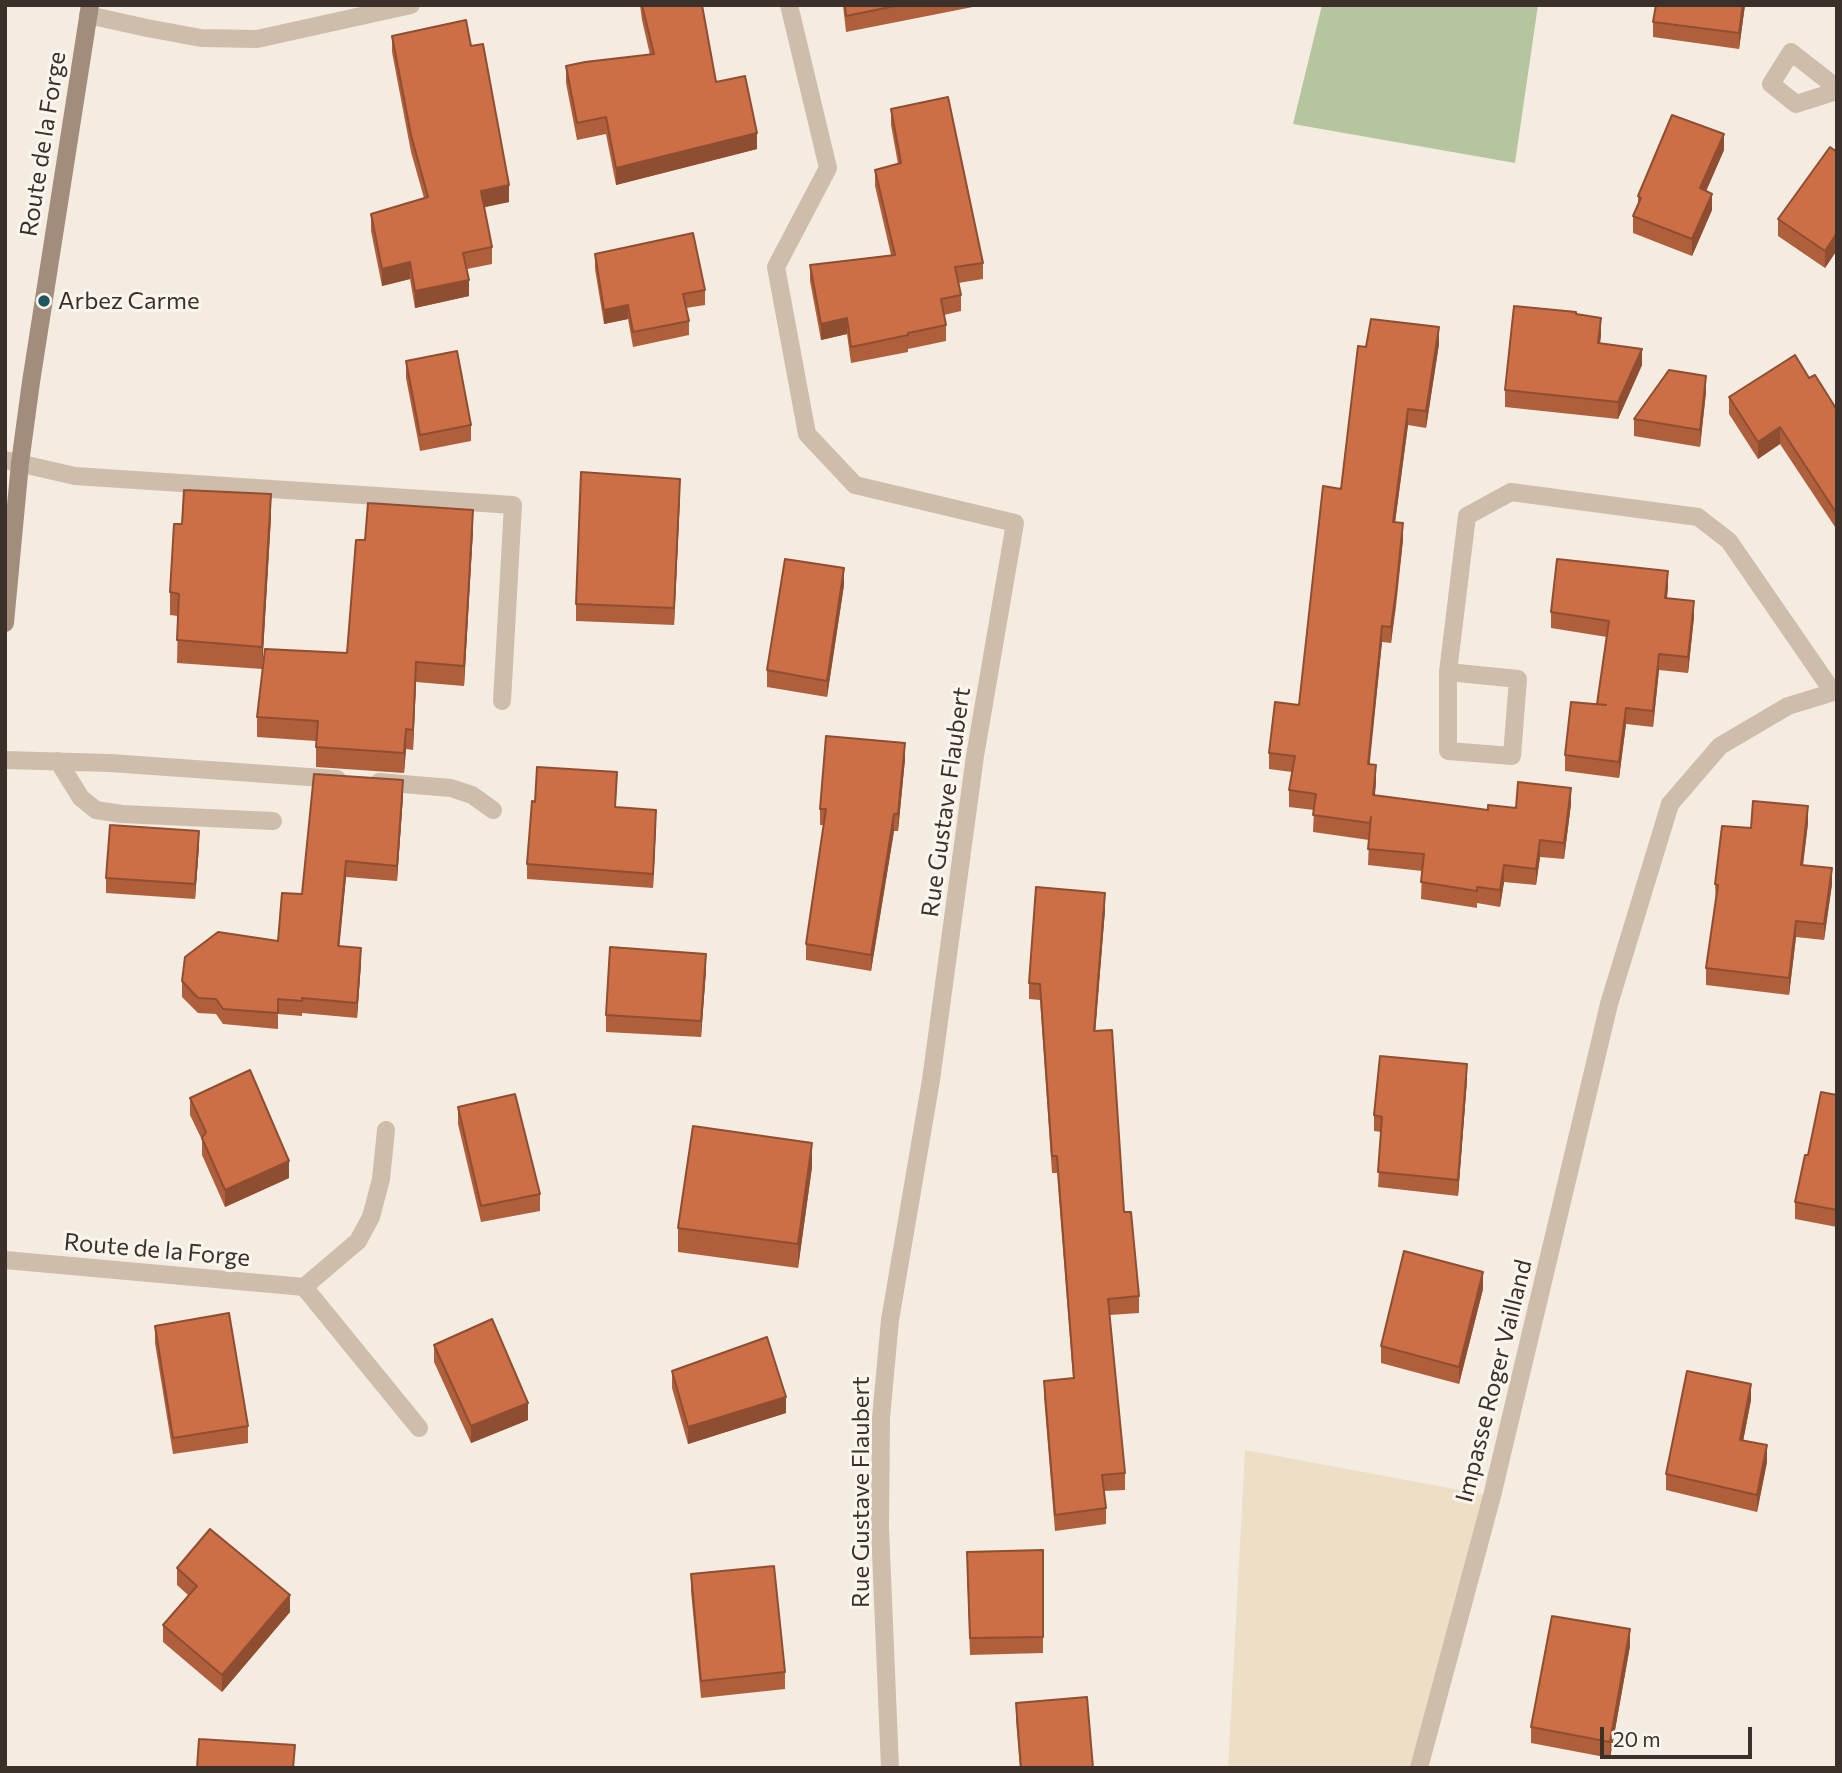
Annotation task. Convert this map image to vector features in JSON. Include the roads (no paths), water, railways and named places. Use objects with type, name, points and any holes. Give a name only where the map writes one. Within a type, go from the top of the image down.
[{"type":"main road","name":"Route de la Forge","points":[[5,623],[13,462],[31,382],[89,10]]},
{"type":"street","points":[[89,10],[147,29],[201,38],[257,39],[411,5]]},
{"type":"street","name":"Rue Gustave Flaubert","points":[[789,5],[828,168],[776,267],[807,434],[855,485],[1015,523],[975,756],[931,1080],[890,1320],[881,1418],[880,1528],[890,1768]]},
{"type":"street","points":[[13,462],[75,476],[513,505],[502,701]]},
{"type":"street","points":[[1448,672],[1518,678],[1512,756],[1448,751],[1448,672],[1467,516],[1511,492],[1698,517],[1728,541],[1835,692]]},
{"type":"street","name":"Impasse Roger Vailland","points":[[1419,1768],[1492,1496],[1609,1004],[1670,804],[1720,747],[1788,706],[1835,692]]},
{"type":"street","points":[[5,760],[124,764],[451,788],[472,795],[494,810]]},
{"type":"street","points":[[58,761],[81,798],[96,810],[122,814],[273,821]]},
{"type":"street","points":[[386,1130],[382,1179],[371,1217],[358,1241],[304,1287],[419,1428]]},
{"type":"street","name":"Route de la Forge","points":[[5,1260],[304,1287]]},
{"type":"place","name":"Arbez Carme","points":[[44,301]]}]
